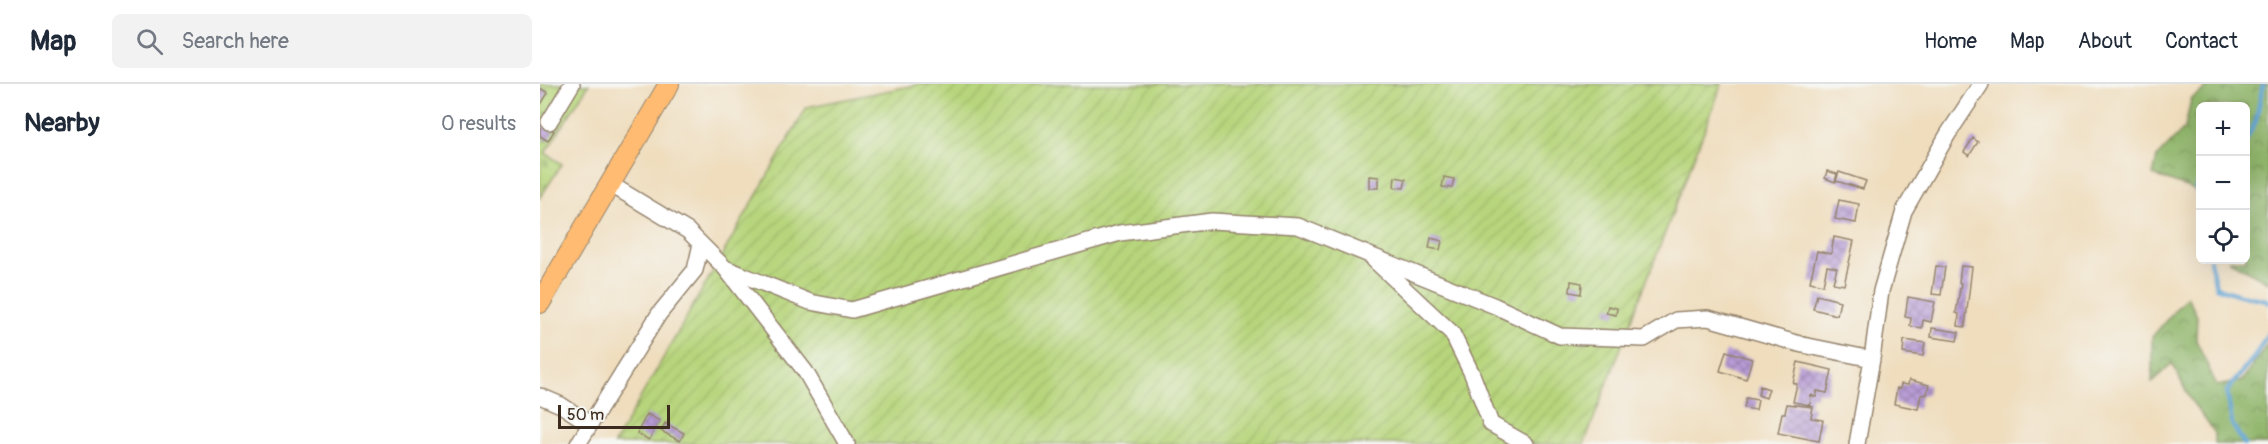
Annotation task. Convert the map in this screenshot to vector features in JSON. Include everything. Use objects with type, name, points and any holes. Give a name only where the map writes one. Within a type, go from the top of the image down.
[{"type":"main road","points":[[540,303],[669,84]]},
{"type":"street","points":[[549,122],[572,84]]},
{"type":"street","points":[[1857,444],[1881,291],[1904,210],[1948,134],[1981,84]]},
{"type":"street","points":[[610,184],[674,221],[725,268],[805,371],[847,444]]},
{"type":"street","points":[[725,268],[810,302],[852,310],[1120,233],[1212,221],[1298,226],[1495,306],[1560,336],[1644,339],[1676,320],[1708,318],[1803,345],[1872,359]]},
{"type":"street","points":[[578,444],[659,314],[695,270],[701,244]]},
{"type":"street","points":[[1368,254],[1452,333],[1472,374],[1491,424],[1527,444]]},
{"type":"street","points":[[540,396],[561,405],[590,424]]},
{"type":"green space","points":[[540,84],[589,84],[545,153],[562,164],[540,198]]},
{"type":"green space","points":[[920,84],[1722,84],[1584,444],[614,444],[807,107]]},
{"type":"green space","points":[[2213,84],[2268,84],[2268,282],[2235,264],[2250,264],[2250,102],[2196,102],[2196,191],[2153,175],[2157,157],[2185,128],[2191,99]]},
{"type":"green space","points":[[2187,296],[2197,316],[2196,340],[2217,386],[2242,381],[2268,343],[2268,444],[2215,444],[2215,433],[2190,399],[2172,363],[2152,382],[2152,337]]},
{"type":"building","points":[[540,88],[548,93],[540,106]]},
{"type":"building","points":[[540,122],[554,131],[548,141],[540,136]]},
{"type":"building","points":[[1973,138],[1978,142],[1969,156],[1964,152]]},
{"type":"building","points":[[1827,171],[1837,174],[1835,182],[1825,178]]},
{"type":"building","points":[[1839,172],[1866,181],[1863,189],[1836,181]]},
{"type":"building","points":[[1369,176],[1379,177],[1379,188],[1369,188]]},
{"type":"building","points":[[1395,177],[1406,179],[1404,188],[1394,187]]},
{"type":"building","points":[[1444,177],[1454,179],[1452,188],[1442,187]]},
{"type":"building","points":[[1839,200],[1859,204],[1856,223],[1835,219]]},
{"type":"building","points":[[1834,237],[1854,241],[1844,285],[1833,283],[1837,268],[1827,266],[1823,285],[1810,282],[1817,251],[1831,254]]},
{"type":"building","points":[[1431,238],[1442,241],[1440,250],[1429,248]]},
{"type":"building","points":[[1936,266],[1945,267],[1941,295],[1932,294]]},
{"type":"building","points":[[1961,266],[1972,267],[1965,327],[1958,326],[1959,314],[1956,313]]},
{"type":"building","points":[[1571,281],[1582,283],[1581,294],[1570,292]]},
{"type":"building","points":[[1817,295],[1840,301],[1837,315],[1813,309]]},
{"type":"building","points":[[1908,297],[1935,302],[1931,322],[1923,320],[1922,328],[1910,326],[1911,318],[1905,317]]},
{"type":"building","points":[[1608,306],[1617,308],[1616,315],[1606,313]]},
{"type":"building","points":[[1932,328],[1959,332],[1957,341],[1931,337]]},
{"type":"building","points":[[1904,340],[1925,343],[1923,356],[1903,353]]},
{"type":"building","points":[[1726,351],[1752,359],[1746,379],[1720,371]]},
{"type":"building","points":[[1798,362],[1832,370],[1827,393],[1817,391],[1816,397],[1811,395],[1810,405],[1793,402],[1797,384],[1793,383]]},
{"type":"building","points":[[1909,380],[1929,385],[1927,394],[1921,395],[1918,409],[1894,404],[1897,388],[1900,389],[1901,384],[1908,385]]},
{"type":"building","points":[[1760,386],[1769,389],[1766,398],[1758,395]]},
{"type":"building","points":[[1746,398],[1758,400],[1756,410],[1744,408]]},
{"type":"building","points":[[1787,404],[1813,407],[1811,418],[1823,420],[1819,441],[1778,433],[1782,413],[1785,413]]},
{"type":"building","points":[[647,414],[660,421],[649,440],[637,433]]},
{"type":"building","points":[[665,423],[684,433],[680,441],[661,431]]},
{"type":"waterway","points":[[2250,132],[2256,121],[2263,84]]},
{"type":"waterway","points":[[2211,264],[2216,287],[2240,295],[2267,300],[2268,303]]},
{"type":"waterway","points":[[2244,444],[2232,424],[2227,391],[2255,356],[2268,333]]}]
